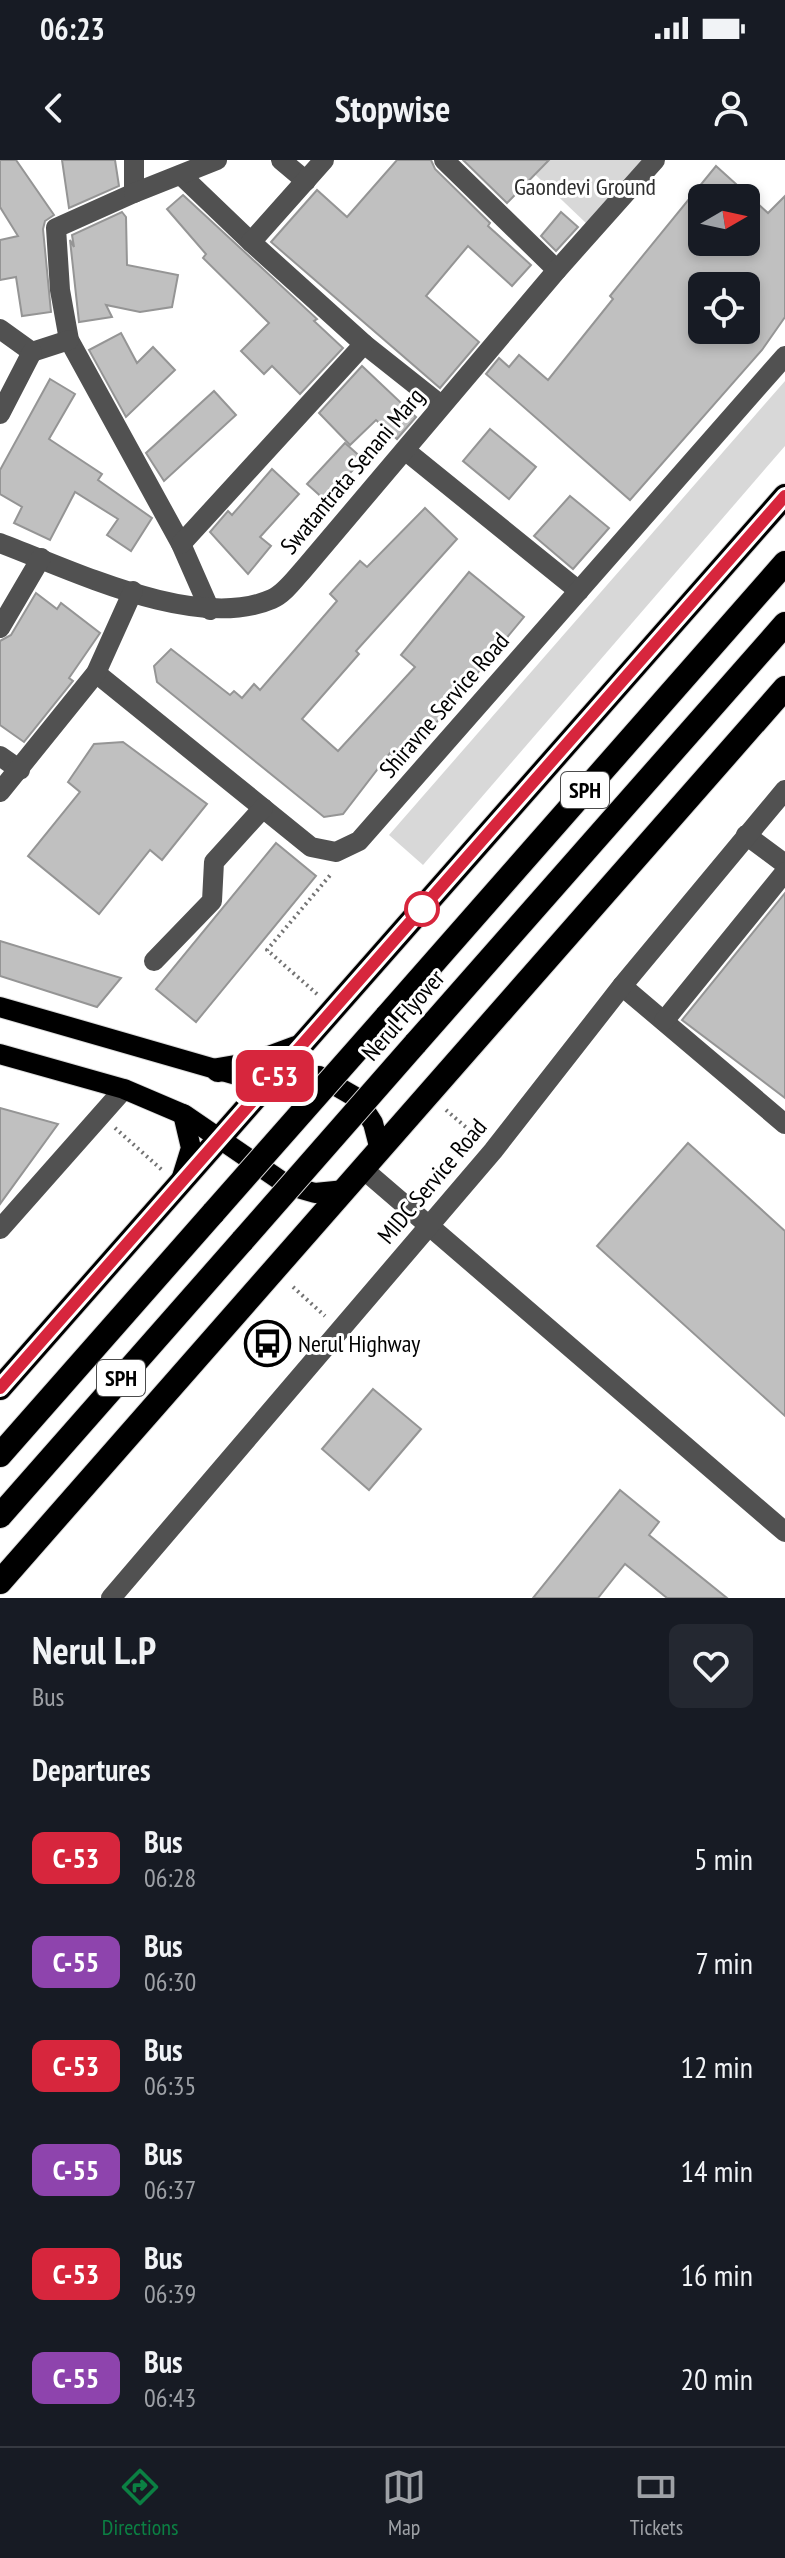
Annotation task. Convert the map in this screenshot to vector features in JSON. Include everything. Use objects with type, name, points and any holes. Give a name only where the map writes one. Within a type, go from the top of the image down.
[{"type":"highway","points":[[0,1388],[171,1178],[222,1137],[785,496]]},
{"type":"highway","name":"Nerul Flyover","points":[[0,1455],[785,563]]},
{"type":"highway","name":"Nerul Flyover","points":[[0,1516],[785,624]]},
{"type":"highway","points":[[0,1582],[785,688]]},
{"type":"highway","points":[[218,1070],[253,1064],[302,1045]]},
{"type":"main road","points":[[0,1007],[154,1048],[236,1075],[304,1073],[346,1088],[366,1110],[380,1150]]},
{"type":"main road","points":[[0,1054],[124,1089],[183,1114],[301,1190],[345,1190]]},
{"type":"main road","points":[[171,1178],[191,1148],[183,1114]]},
{"type":"main road","points":[[239,1117],[245,1142],[262,1167]]},
{"type":"street","points":[[134,160],[134,193]]},
{"type":"street","points":[[210,610],[181,544],[69,340],[60,290],[56,228],[217,160]]},
{"type":"street","points":[[281,160],[306,181]]},
{"type":"street","points":[[251,242],[324,160]]},
{"type":"street","points":[[444,160],[557,270]]},
{"type":"street","name":"Swatantrata Senani Marg","points":[[0,543],[133,591],[210,610],[258,604],[276,598],[655,160]]},
{"type":"street","points":[[181,175],[364,344],[441,405]]},
{"type":"street","points":[[0,329],[32,352]]},
{"type":"street","points":[[0,414],[32,352],[69,340]]},
{"type":"street","points":[[181,544],[364,344]]},
{"type":"street","name":"Shiravne Service Road","points":[[359,841],[785,356]]},
{"type":"street","points":[[406,451],[579,591]]},
{"type":"street","points":[[0,628],[41,558]]},
{"type":"street","points":[[0,792],[96,673],[133,591]]},
{"type":"street","points":[[96,673],[311,847],[336,852],[359,841]]},
{"type":"street","points":[[0,756],[20,770]]},
{"type":"street","name":"MIDC Service Road","points":[[111,1598],[493,1151],[622,986],[785,790]]},
{"type":"street","points":[[154,961],[212,901],[214,862],[263,808]]},
{"type":"street","points":[[746,835],[785,864]]},
{"type":"street","points":[[664,1021],[785,872]]},
{"type":"street","points":[[622,986],[785,1124]]},
{"type":"street","points":[[0,1229],[103,1117],[124,1089]]},
{"type":"street","points":[[363,1169],[785,1532]]},
{"type":"path","points":[[334,1008],[267,950],[359,841]]},
{"type":"path","points":[[429,1095],[493,1151]]},
{"type":"path","points":[[103,1117],[171,1178]]},
{"type":"path","points":[[290,1284],[340,1330]]},
{"type":"green space","name":"Gaondevi Ground","points":[[520,160],[646,160],[587,224]]},
{"type":"green space","points":[[785,381],[785,446],[423,865],[389,835]]},
{"type":"building","points":[[0,160],[16,160],[54,215],[45,221],[43,229],[51,312],[22,316],[16,277],[0,280],[0,240],[18,236],[0,207]]},
{"type":"building","points":[[62,160],[115,160],[119,186],[69,208]]},
{"type":"building","points":[[397,160],[431,160],[435,169],[490,223],[488,226],[531,265],[512,286],[468,246],[426,296],[479,342],[440,388],[271,242],[317,190],[347,217]]},
{"type":"building","points":[[463,160],[549,160],[507,203]]},
{"type":"building","points":[[716,166],[736,184],[701,184]]},
{"type":"building","points":[[183,195],[317,319],[314,321],[343,348],[300,394],[272,366],[264,374],[241,351],[269,323],[203,258],[206,254],[167,209]]},
{"type":"building","points":[[785,196],[785,317],[762,350],[630,500],[486,374],[499,358],[509,367],[519,355],[548,380],[613,299],[610,296],[688,200],[688,256],[760,256],[760,206],[768,213]]},
{"type":"building","points":[[122,212],[126,217],[127,265],[178,275],[172,307],[140,312],[106,305],[112,317],[79,322],[70,240],[74,247],[72,235]]},
{"type":"building","points":[[561,212],[578,227],[556,251],[541,236]]},
{"type":"building","points":[[121,333],[137,363],[153,347],[175,370],[126,417],[89,350]]},
{"type":"building","points":[[362,366],[416,417],[397,439],[376,420],[350,445],[319,413]]},
{"type":"building","points":[[50,379],[75,394],[49,439],[102,474],[98,480],[152,518],[131,551],[107,535],[118,519],[75,492],[50,540],[14,523],[22,507],[0,494],[0,470]]},
{"type":"building","points":[[214,391],[236,415],[164,481],[146,453]]},
{"type":"building","points":[[490,429],[536,467],[509,499],[463,461]]},
{"type":"building","points":[[345,443],[363,459],[325,500],[307,484]]},
{"type":"building","points":[[272,469],[299,494],[260,537],[271,546],[248,574],[210,532],[228,511],[232,515]]},
{"type":"building","points":[[570,496],[609,528],[573,569],[534,536]]},
{"type":"building","points":[[425,508],[457,539],[356,651],[359,654],[302,719],[338,751],[415,667],[401,655],[469,572],[524,617],[402,764],[390,753],[343,814],[324,817],[157,682],[154,666],[171,649],[230,695],[234,691],[242,698],[254,684],[260,690],[337,601],[330,594],[360,561],[367,567]]},
{"type":"building","points":[[36,593],[57,609],[61,603],[100,633],[69,678],[73,681],[24,742],[0,725],[0,641],[11,635]]},
{"type":"building","points":[[123,742],[207,804],[162,860],[150,850],[99,914],[28,856],[80,792],[68,782],[94,744]]},
{"type":"building","points":[[276,843],[316,876],[196,1022],[156,989]]},
{"type":"building","points":[[785,893],[785,1098],[682,1020]]},
{"type":"building","points":[[0,941],[121,978],[97,1007],[0,976]]},
{"type":"building","points":[[0,1108],[58,1124],[0,1204]]},
{"type":"building","points":[[688,1143],[785,1231],[785,1416],[597,1246]]},
{"type":"building","points":[[373,1389],[421,1429],[369,1490],[322,1449]]},
{"type":"building","points":[[620,1490],[659,1522],[649,1535],[727,1598],[667,1598],[625,1564],[598,1598],[533,1598]]},
{"type":"bus line","name":"C-53","points":[[0,1388],[785,496]]},
{"type":"place","name":"Nerul Highway","points":[[267,1343]]}]
